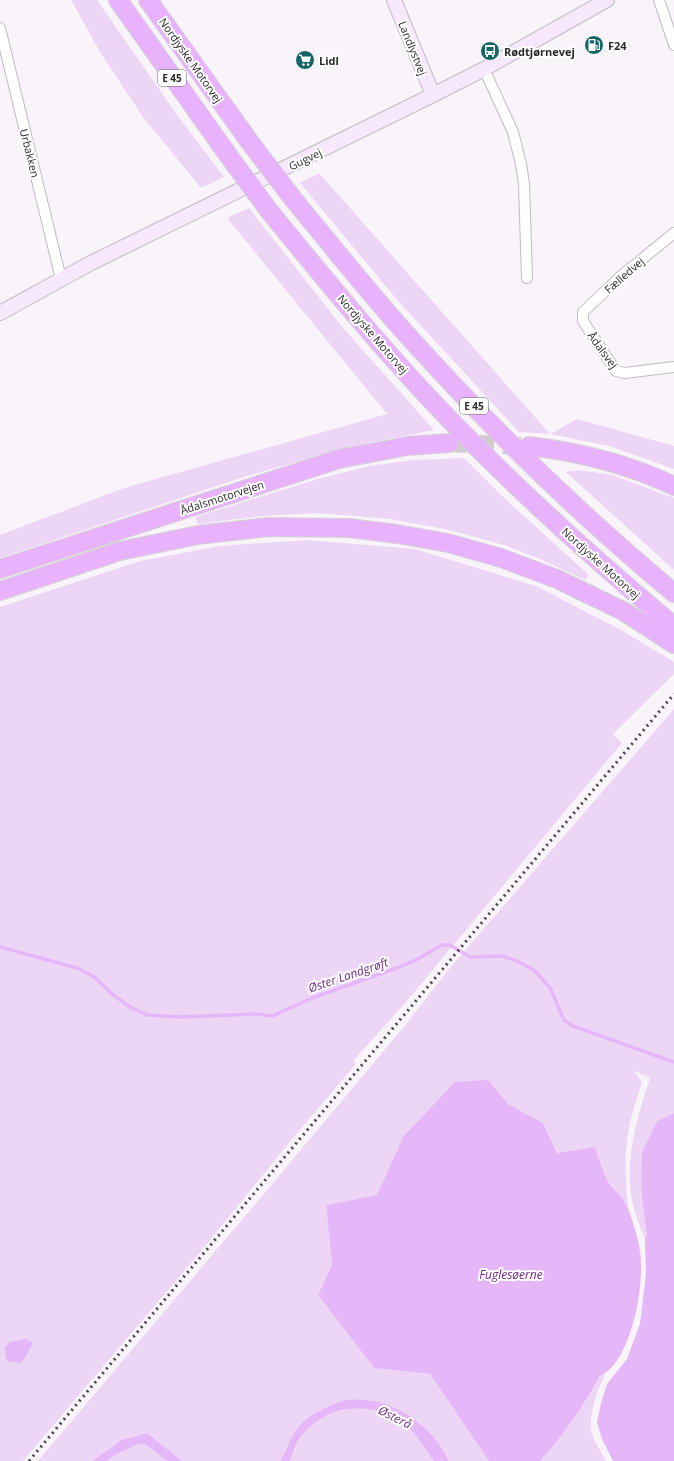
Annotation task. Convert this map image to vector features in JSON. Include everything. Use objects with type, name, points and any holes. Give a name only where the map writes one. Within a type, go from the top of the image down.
[{"type":"highway","name":"Nordjyske Motorvej","points":[[118,0],[270,212],[335,292],[450,419],[571,538],[674,626]]},
{"type":"highway","name":"Nordjyske Motorvej","points":[[148,0],[249,141],[294,200],[408,336],[467,400],[529,462],[589,519],[674,593]]},
{"type":"highway","name":"Ådalsmotorvejen","points":[[0,569],[339,459],[407,446],[449,443]]},
{"type":"highway","points":[[529,446],[601,458],[654,477],[674,486]]},
{"type":"highway","points":[[0,591],[120,551],[198,535],[268,527],[348,528],[397,534],[448,543],[501,558],[557,579],[623,612],[674,644]]},
{"type":"street","name":"Landlystvej","points":[[394,0],[433,95]]},
{"type":"street","name":"Gugvej","points":[[0,313],[61,279],[484,69],[607,0]]},
{"type":"street","points":[[659,0],[674,45]]},
{"type":"street","name":"Urbakken","points":[[0,28],[61,279]]},
{"type":"street","points":[[484,69],[510,122],[522,164],[527,278]]},
{"type":"street","name":"Fælledvej","points":[[583,321],[583,312],[614,282],[674,233]]},
{"type":"street","name":"Ådalsvej","points":[[583,321],[616,371],[625,373],[674,368]]},
{"type":"shaded area","points":[[71,0],[97,0],[180,119],[224,177],[201,188],[143,117],[100,52]]},
{"type":"shaded area","points":[[319,173],[550,434],[519,432],[399,302],[300,183]]},
{"type":"shaded area","points":[[249,208],[343,328],[434,430],[349,447],[247,476],[0,558],[0,535],[124,488],[387,414],[227,218]]},
{"type":"shaded area","points":[[577,419],[674,446],[674,469],[609,446],[550,434]]},
{"type":"shaded area","points":[[464,458],[503,497],[589,575],[585,580],[540,559],[504,545],[445,529],[389,519],[318,513],[263,516],[198,524],[195,517],[321,478],[369,466],[414,460]]},
{"type":"shaded area","points":[[580,470],[612,475],[674,498],[674,570],[566,472]]},
{"type":"shaded area","points":[[308,540],[415,549],[536,586],[621,630],[674,662],[674,674],[613,734],[622,743],[406,1002],[353,1061],[356,1064],[293,1138],[202,1250],[23,1461],[0,1461],[0,607],[140,561],[220,546]]},
{"type":"shaded area","points":[[674,709],[674,1113],[657,1121],[647,1234],[645,1240],[633,1205],[630,1189],[630,1173],[636,1125],[650,1078],[634,1071],[642,1082],[631,1119],[626,1150],[628,1206],[607,1179],[595,1147],[557,1153],[543,1123],[508,1104],[488,1080],[403,1137],[377,1195],[326,1205],[332,1265],[318,1295],[374,1368],[430,1374],[489,1461],[449,1461],[444,1451],[390,1406],[367,1400],[344,1400],[321,1410],[280,1461],[182,1461],[147,1433],[122,1440],[92,1461],[38,1461],[407,1023],[449,969]]},
{"type":"shaded area","points":[[605,1375],[595,1401],[591,1417],[591,1430],[593,1438],[606,1461],[540,1461],[580,1410],[599,1377]]},
{"type":"shaded area","points":[[358,1408],[382,1413],[405,1424],[417,1436],[434,1461],[290,1461],[302,1435],[313,1423],[334,1413]]},
{"type":"shaded area","points":[[138,1444],[145,1444],[167,1461],[107,1461],[113,1456]]},
{"type":"water","name":"Fuglesøerne","points":[[488,1080],[508,1104],[543,1123],[557,1153],[595,1147],[607,1179],[624,1200],[628,1208],[635,1228],[640,1250],[641,1278],[636,1310],[632,1327],[619,1358],[610,1369],[599,1377],[572,1421],[540,1461],[489,1461],[430,1374],[374,1368],[318,1295],[332,1265],[326,1205],[377,1195],[403,1137],[455,1082]]},
{"type":"water","points":[[674,1113],[674,1461],[613,1461],[602,1439],[597,1422],[607,1384],[627,1359],[640,1324],[646,1274],[645,1240],[647,1234],[641,1188],[642,1153],[657,1121]]},
{"type":"water","points":[[26,1339],[33,1343],[25,1358],[20,1363],[7,1361],[4,1348],[10,1342]]},
{"type":"water","name":"Østerå","points":[[344,1400],[379,1402],[404,1412],[426,1429],[443,1450],[449,1461],[434,1461],[414,1433],[404,1423],[397,1419],[376,1411],[353,1409],[331,1413],[321,1418],[303,1434],[295,1447],[290,1461],[280,1461],[293,1435],[303,1422],[315,1413]]},
{"type":"water","points":[[147,1433],[182,1461],[167,1461],[145,1444],[138,1444],[113,1456],[107,1461],[92,1461],[122,1440]]},
{"type":"waterway","name":"Øster Landgrøft","points":[[0,947],[77,968],[93,976],[112,994],[130,1007],[147,1015],[180,1017],[256,1014],[272,1016],[312,998],[414,961],[442,945],[450,945],[470,957],[502,956],[517,961],[534,970],[550,988],[564,1020],[573,1026],[674,1062]]},
{"type":"tunnel","points":[[449,443],[522,446]]},
{"type":"railway","points":[[29,1461],[674,694]]},
{"type":"place","name":"F24","points":[[594,45]]},
{"type":"place","name":"Rødtjørnevej","points":[[490,51]]},
{"type":"place","name":"Lidl","points":[[305,60]]}]
